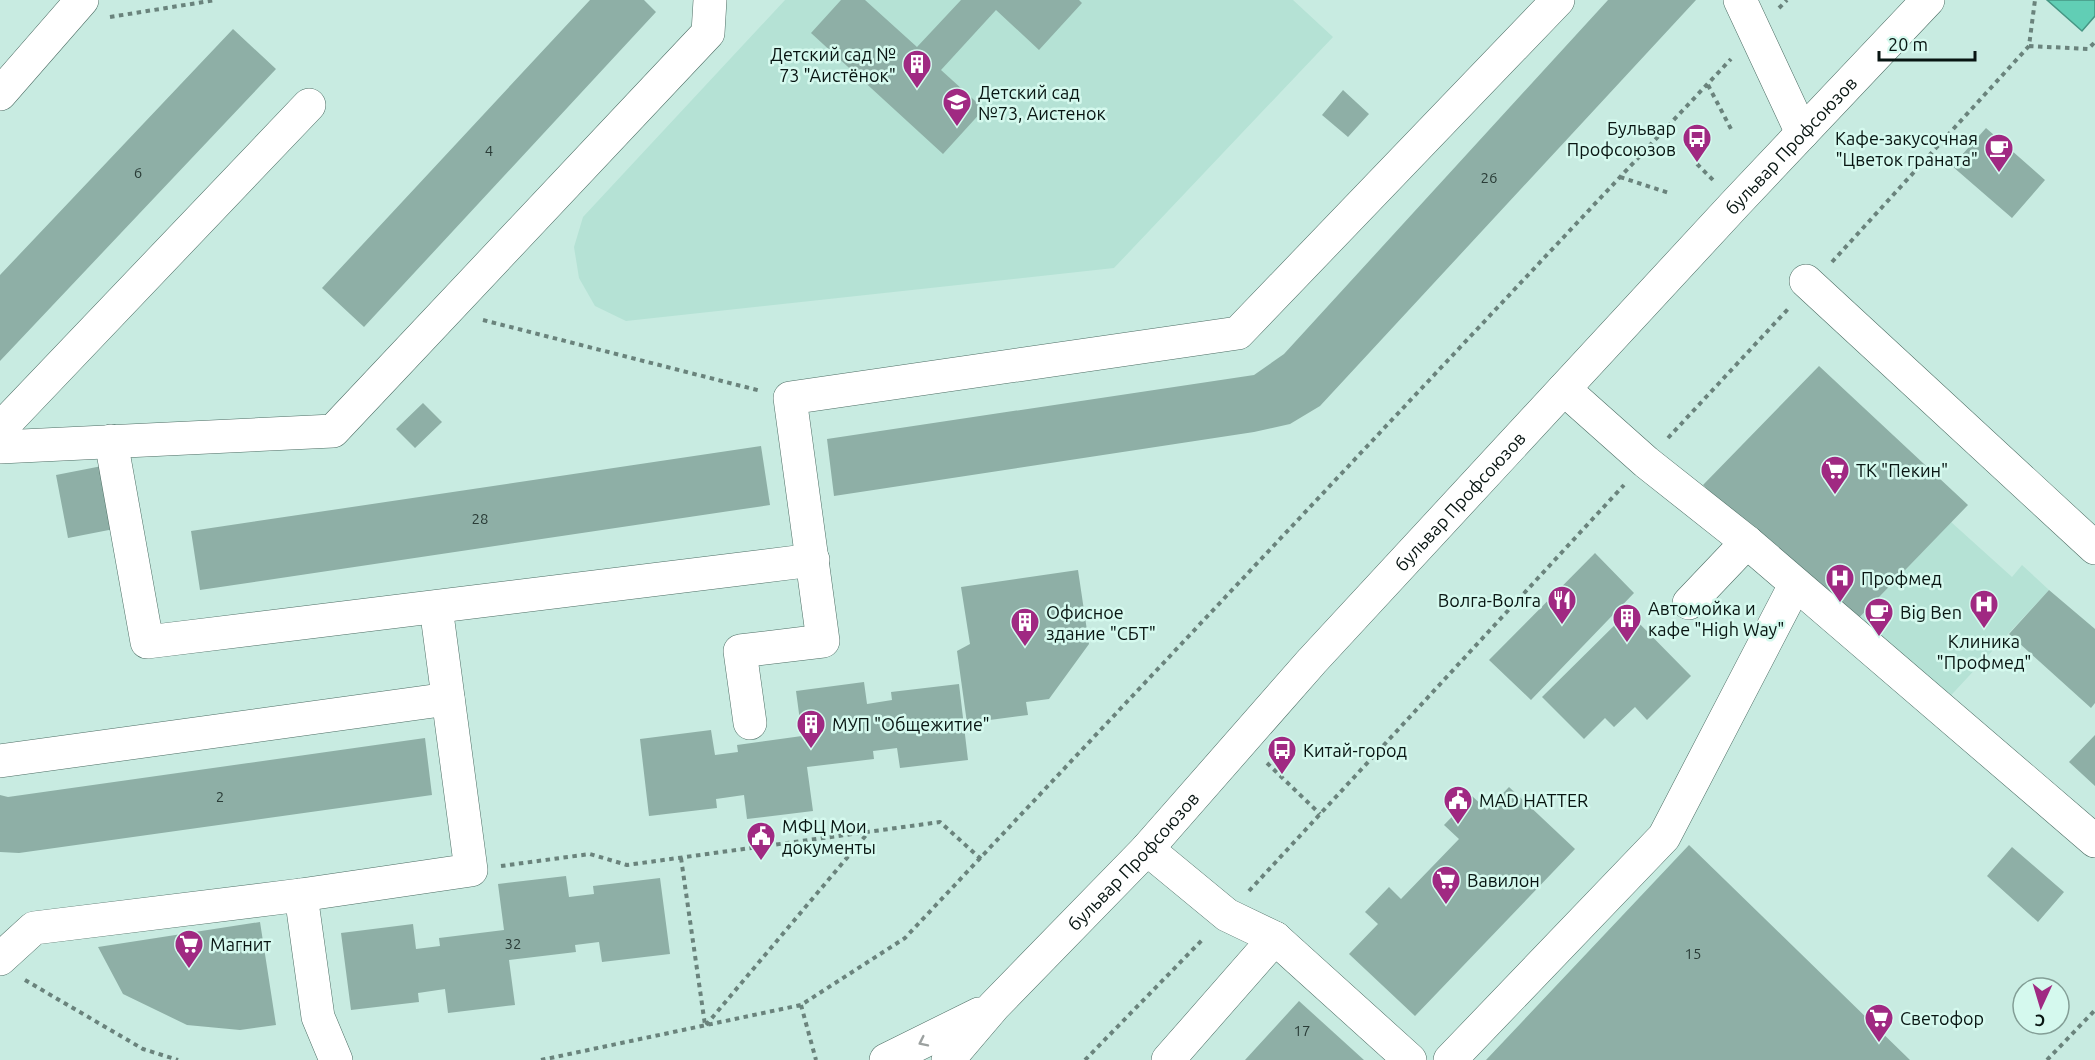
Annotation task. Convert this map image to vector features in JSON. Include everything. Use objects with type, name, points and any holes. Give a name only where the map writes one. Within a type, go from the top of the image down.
[{"type":"street","points":[[0,94],[82,0]]},
{"type":"street","points":[[0,447],[333,431],[708,33],[710,0]]},
{"type":"street","points":[[750,723],[740,651],[823,641],[790,398],[1238,333],[1558,0]]},
{"type":"street","points":[[1740,0],[1802,133]]},
{"type":"street","name":"бульвар Профсоюзов","points":[[948,1060],[994,1006],[1147,849],[1312,662],[1564,389],[1928,0]]},
{"type":"street","points":[[0,429],[309,105]]},
{"type":"street","points":[[1808,283],[2095,548]]},
{"type":"street","points":[[1564,389],[1646,462],[1747,542],[2095,841]]},
{"type":"street","points":[[111,441],[147,642],[813,560]]},
{"type":"street","points":[[1689,603],[1747,542]]},
{"type":"street","points":[[1450,1060],[1664,837],[1795,585]]},
{"type":"street","points":[[8,967],[34,928],[301,895],[471,870],[436,607]]},
{"type":"street","points":[[0,761],[448,699]]},
{"type":"street","points":[[1147,849],[1227,915],[1275,938],[1410,1060]]},
{"type":"street","points":[[301,895],[318,1017],[336,1060]]},
{"type":"street","points":[[1168,1060],[1275,938]]},
{"type":"street","name":"бульвар Профсоюзов","points":[[886,1060],[994,1006]]},
{"type":"path","points":[[541,1060],[801,1005],[905,938],[1787,0]]},
{"type":"path","points":[[1085,1060],[1227,915],[2029,46],[2035,0]]},
{"type":"path","points":[[2029,46],[2088,49],[2095,42]]},
{"type":"path","points":[[1708,84],[1731,129]]},
{"type":"path","points":[[1620,177],[1669,193]]},
{"type":"path","points":[[447,310],[790,398]]},
{"type":"path","points":[[1282,776],[1320,814]]},
{"type":"path","points":[[471,870],[590,855],[627,865],[940,822],[981,859]]},
{"type":"path","points":[[705,1026],[867,833]]},
{"type":"path","points":[[681,858],[705,1026]]},
{"type":"path","points":[[8,967],[143,1049],[178,1060]]},
{"type":"path","points":[[801,1005],[816,1060]]},
{"type":"path","points":[[2047,1060],[2095,1010]]},
{"type":"shaded area","name":"Детский сад №73, Аистенок","points":[[785,0],[1293,0],[1333,37],[1114,268],[626,321],[595,306],[579,278],[574,247],[583,217]]},
{"type":"shaded area","points":[[2047,0],[2095,0],[2095,16],[2082,31]]},
{"type":"shaded area","points":[[1951,522],[2012,577],[2022,565],[2049,590],[1942,705],[1852,625]]},
{"type":"building","points":[[590,0],[644,0],[656,12],[364,327],[322,288]]},
{"type":"building","name":"Детский сад № 73 \"Аистёнок\"","points":[[841,0],[865,0],[917,47],[961,0],[1079,0],[1082,3],[1039,50],[996,10],[941,70],[984,109],[943,154],[811,33]]},
{"type":"building","points":[[1608,0],[1696,0],[1320,406],[1290,424],[1254,432],[834,496],[827,439],[1254,375],[1284,354]]},
{"type":"building","points":[[233,29],[276,69],[0,361],[0,275]]},
{"type":"building","points":[[1343,90],[1369,114],[1348,137],[1322,115]]},
{"type":"building","name":"Кафе-закусочная \"Цветок граната\"","points":[[1986,128],[2045,180],[2012,218],[1952,166]]},
{"type":"building","name":"ТК \"Пекин\"","points":[[1819,366],[1968,505],[1852,625],[1703,485]]},
{"type":"building","points":[[423,403],[442,422],[415,448],[396,429]]},
{"type":"building","points":[[761,446],[770,505],[200,590],[191,531]]},
{"type":"building","points":[[102,466],[114,529],[68,538],[56,475]]},
{"type":"building","name":"Волга-Волга","points":[[1595,553],[1634,593],[1531,700],[1489,660]]},
{"type":"building","name":"Офисное здание \"СБТ\"","points":[[1078,570],[1089,644],[1049,699],[1026,702],[1028,715],[967,723],[957,651],[970,644],[961,587]]},
{"type":"building","points":[[2049,590],[2095,629],[2095,703],[2091,708],[2009,634]]},
{"type":"building","name":"Автомойка и кафе \"High Way\"","points":[[1628,612],[1691,676],[1647,720],[1635,707],[1614,727],[1605,718],[1584,739],[1542,697]]},
{"type":"building","name":"МУП \"Общежитие\"","points":[[864,682],[867,704],[892,700],[891,692],[959,684],[968,760],[900,768],[897,748],[873,751],[874,759],[807,767],[813,811],[747,819],[744,795],[716,799],[717,808],[649,816],[640,739],[711,730],[715,755],[738,752],[737,745],[802,736],[796,691]]},
{"type":"building","points":[[2095,735],[2095,786],[2069,762]]},
{"type":"building","points":[[425,738],[432,795],[19,853],[0,852],[0,795],[8,797]]},
{"type":"building","name":"Вавилон","points":[[1509,787],[1575,849],[1415,1016],[1349,954],[1378,924],[1365,912],[1389,887],[1401,899],[1459,839],[1444,825],[1472,796],[1487,810]]},
{"type":"building","points":[[1689,845],[1910,1060],[1486,1060]]},
{"type":"building","points":[[2012,847],[2064,892],[2038,922],[1987,876]]},
{"type":"building","points":[[566,876],[569,897],[594,894],[593,886],[660,878],[670,954],[602,962],[599,942],[575,945],[576,952],[509,960],[515,1005],[448,1013],[445,989],[418,993],[419,1002],[351,1010],[341,933],[413,924],[416,949],[440,946],[439,938],[504,930],[498,884]]},
{"type":"building","name":"Магнит","points":[[260,922],[276,1025],[240,1030],[187,1025],[123,994],[98,947]]},
{"type":"building","points":[[1299,1001],[1364,1060],[1245,1060]]},
{"type":"place","name":"Детский сад № 73 \"Аистёнок\"","points":[[917,90]]},
{"type":"place","name":"Детский сад №73, Аистенок","points":[[957,128]]},
{"type":"place","name":"Бульвар Профсоюзов","points":[[1697,164]]},
{"type":"place","name":"Кафе-закусочная \"Цветок граната\"","points":[[1999,174]]},
{"type":"place","name":"ТК \"Пекин\"","points":[[1835,496]]},
{"type":"place","name":"Профмед","points":[[1840,604]]},
{"type":"place","name":"Волга-Волга","points":[[1562,626]]},
{"type":"place","name":"Клиника \"Профмед\"","points":[[1984,630]]},
{"type":"place","name":"Big Ben","points":[[1879,638]]},
{"type":"place","name":"Автомойка и кафе \"High Way\"","points":[[1627,644]]},
{"type":"place","name":"Офисное здание \"СБТ\"","points":[[1025,648]]},
{"type":"place","name":"МУП \"Общежитие\"","points":[[811,750]]},
{"type":"place","name":"Китай-город","points":[[1282,776]]},
{"type":"place","name":"MAD HATTER","points":[[1458,826]]},
{"type":"place","name":"МФЦ Мои документы","points":[[761,862]]},
{"type":"place","name":"Вавилон","points":[[1446,906]]},
{"type":"place","name":"Магнит","points":[[189,970]]},
{"type":"place","name":"Светофор","points":[[1879,1044]]}]
